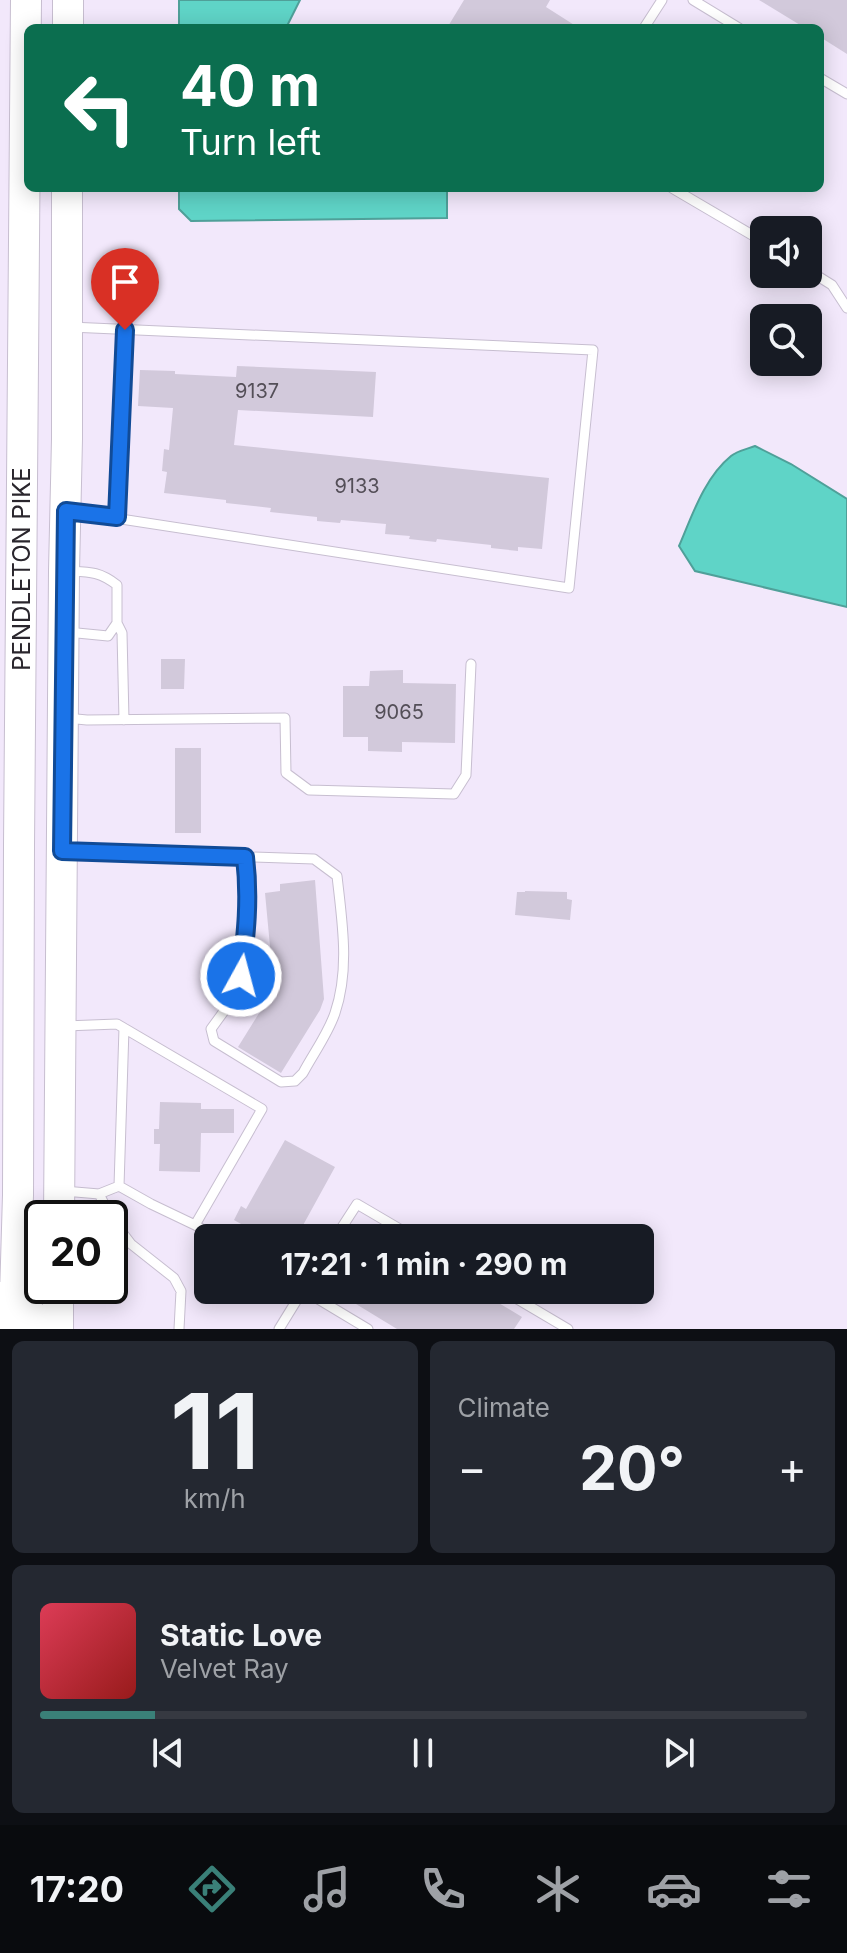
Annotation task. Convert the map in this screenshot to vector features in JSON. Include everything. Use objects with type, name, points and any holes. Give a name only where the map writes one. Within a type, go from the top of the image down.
[{"type":"main road","name":"PENDLETON PIKE","points":[[26,0],[26,24]]},
{"type":"main road","points":[[68,0],[68,24]]},
{"type":"main road","name":"PENDLETON PIKE","points":[[9,1310],[19,846],[15,766],[24,139]]},
{"type":"main road","name":"PENDLETON PIKE","points":[[59,1200],[67,192]]},
{"type":"main road","points":[[9,1310],[56,1329],[57,1304]]},
{"type":"lane","points":[[647,24],[662,0]]},
{"type":"lane","points":[[693,0],[732,24]]},
{"type":"lane","points":[[824,80],[847,94]]},
{"type":"lane","points":[[679,192],[750,234]]},
{"type":"lane","points":[[822,279],[832,285],[847,308]]},
{"type":"lane","points":[[66,327],[593,350],[569,588],[66,511]]},
{"type":"lane","points":[[117,517],[125,330]]},
{"type":"lane","points":[[64,571],[105,576],[117,585],[117,623],[122,633],[124,720]]},
{"type":"lane","points":[[63,632],[108,636],[117,623]]},
{"type":"lane","points":[[63,718],[285,718],[286,773],[309,790],[454,794],[466,775],[471,664]]},
{"type":"lane","points":[[62,851],[314,859],[337,876],[344,952],[342,984],[335,1015],[303,1073],[295,1081],[281,1082],[214,1041],[211,1029],[227,1007],[241,976],[249,888],[245,857]]},
{"type":"lane","points":[[62,1027],[117,1024],[262,1109],[196,1224]]},
{"type":"lane","points":[[119,1186],[124,1028]]},
{"type":"lane","points":[[75,1200],[119,1186]]},
{"type":"lane","points":[[119,1186],[194,1225]]},
{"type":"lane","points":[[99,1194],[112,1219],[131,1244],[174,1278],[181,1291],[179,1329]]},
{"type":"lane","points":[[344,1224],[357,1204],[391,1224]]},
{"type":"lane","points":[[279,1329],[294,1304]]},
{"type":"lane","points":[[326,1304],[368,1329]]},
{"type":"lane","points":[[526,1304],[568,1329]]},
{"type":"shaded area","points":[[179,0],[300,0],[288,24],[179,24]]},
{"type":"shaded area","points":[[179,192],[447,192],[447,218],[191,221],[179,209]]},
{"type":"shaded area","points":[[755,446],[847,499],[847,607],[695,571],[679,546],[713,475],[733,454]]},
{"type":"building","points":[[464,0],[550,0],[546,7],[573,24],[449,24]]},
{"type":"building","points":[[759,0],[847,0],[847,54],[824,40],[824,24],[798,24]]},
{"type":"building","points":[[237,366],[376,372],[373,417],[238,410],[234,445],[549,478],[542,549],[518,547],[518,551],[437,539],[436,542],[409,539],[410,536],[385,534],[386,524],[317,521],[317,517],[270,512],[271,508],[164,493],[167,472],[162,471],[164,449],[169,450],[173,408],[138,406],[140,370],[236,377]]},
{"type":"building","points":[[161,659],[185,659],[184,689],[161,689]]},
{"type":"building","points":[[403,670],[403,683],[456,684],[455,743],[402,742],[402,752],[368,751],[368,737],[343,737],[343,686],[369,686],[370,671]]},
{"type":"building","points":[[175,748],[201,748],[201,833],[175,833]]},
{"type":"building","points":[[315,880],[324,999],[281,1073],[238,1047],[274,989],[265,893],[280,891],[280,884]]},
{"type":"building","points":[[517,892],[567,892],[567,899],[572,900],[570,920],[515,915]]},
{"type":"building","points":[[160,1102],[201,1103],[201,1109],[234,1109],[234,1133],[201,1133],[200,1172],[159,1171],[160,1144],[154,1144],[154,1129],[159,1129]]},
{"type":"building","points":[[285,1140],[335,1167],[304,1224],[241,1224],[234,1220],[241,1206],[246,1209]]},
{"type":"building","points":[[356,1304],[500,1304],[522,1317],[514,1329],[397,1329]]},
{"type":"route","points":[[125,330],[117,517],[66,511],[62,851],[245,857],[249,888],[241,976]]}]
